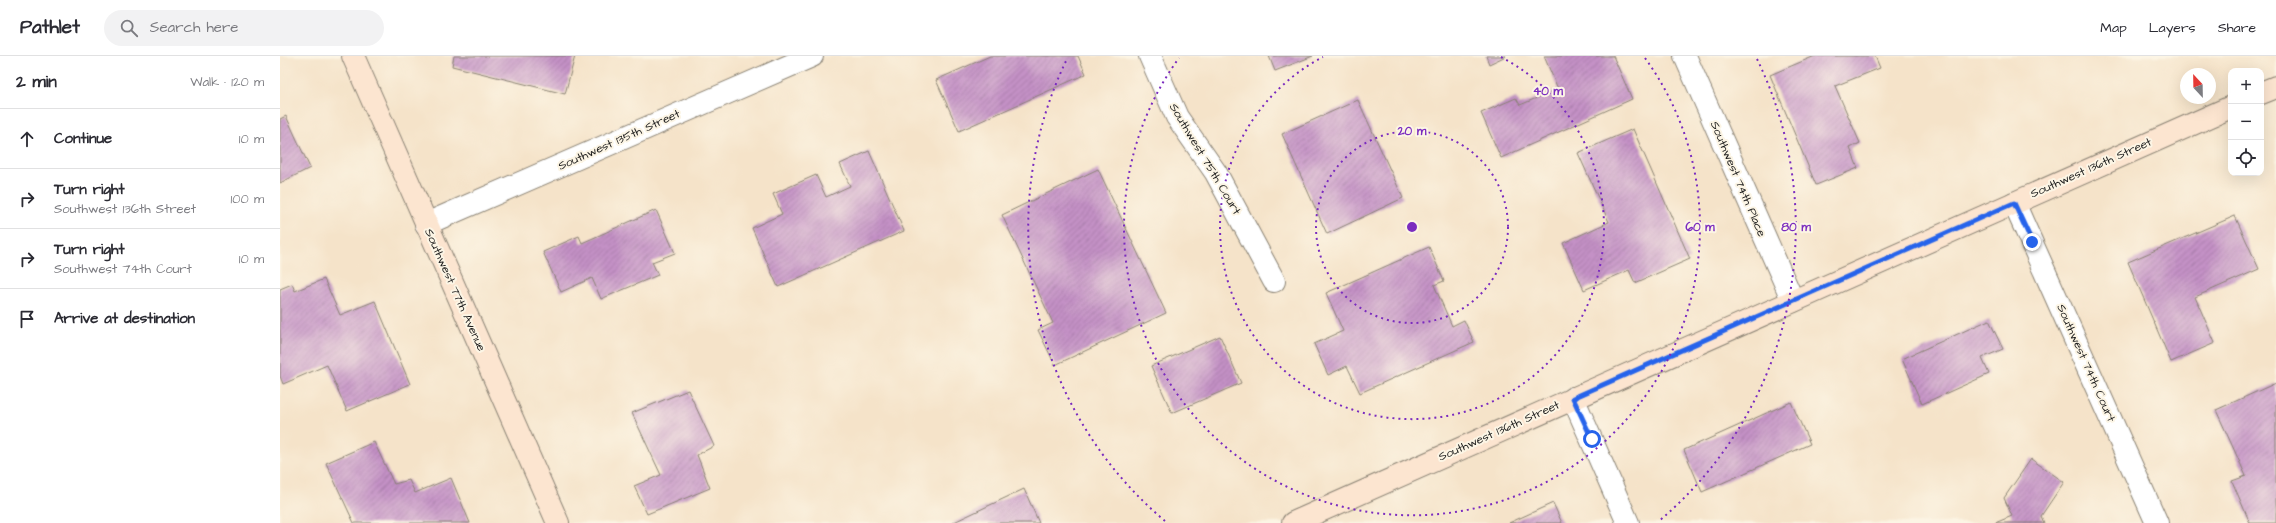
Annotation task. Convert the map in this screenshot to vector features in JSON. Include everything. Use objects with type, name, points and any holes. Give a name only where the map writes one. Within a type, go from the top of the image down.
[{"type":"street","name":"Southwest 77th Avenue","points":[[353,56],[558,523]]},
{"type":"street","name":"Southwest 135th Street","points":[[426,224],[812,56]]},
{"type":"street","name":"Southwest 75th Court","points":[[1150,56],[1177,117],[1216,173],[1274,281]]},
{"type":"street","name":"Southwest 74th Place","points":[[1685,56],[1793,301]]},
{"type":"street","points":[[2264,92],[2276,87]]},
{"type":"street","name":"Southwest 136th Street","points":[[1293,523],[2228,108]]},
{"type":"street","name":"Southwest 74th Court","points":[[2014,203],[2157,523]]},
{"type":"street","points":[[1573,398],[1628,523]]},
{"type":"building","points":[[454,56],[575,56],[565,94],[452,66]]},
{"type":"building","points":[[990,56],[1078,56],[1086,74],[959,131],[936,80]]},
{"type":"building","points":[[1269,56],[1313,56],[1275,71]]},
{"type":"building","points":[[1486,56],[1506,56],[1489,64]]},
{"type":"building","points":[[1544,56],[1613,56],[1632,99],[1501,158],[1481,113],[1516,98],[1520,105],[1558,89]]},
{"type":"building","points":[[1815,56],[1875,56],[1880,68],[1835,86],[1860,143],[1850,148],[1858,168],[1816,185],[1770,75]]},
{"type":"building","points":[[1358,100],[1403,198],[1327,234],[1282,134]]},
{"type":"building","points":[[286,116],[310,168],[280,183],[280,119]]},
{"type":"building","points":[[1633,129],[1690,259],[1635,283],[1629,270],[1584,290],[1563,243],[1609,222],[1578,153]]},
{"type":"building","points":[[869,151],[904,231],[778,287],[752,228],[782,214],[773,194],[816,175],[826,197],[850,186],[840,164]]},
{"type":"building","points":[[1098,169],[1166,313],[1055,365],[1038,330],[1053,323],[1002,215]]},
{"type":"building","points":[[656,210],[675,253],[652,262],[658,275],[601,299],[592,278],[561,292],[543,252],[579,236],[582,243]]},
{"type":"building","points":[[2235,216],[2259,269],[2195,297],[2215,343],[2171,362],[2128,262]]},
{"type":"building","points":[[1429,247],[1444,281],[1434,285],[1452,326],[1464,320],[1474,342],[1360,393],[1347,366],[1328,375],[1314,344],[1343,331],[1326,293]]},
{"type":"building","points":[[324,279],[340,315],[375,301],[410,384],[347,411],[327,365],[283,384],[280,376],[280,289],[292,284],[295,291]]},
{"type":"building","points":[[1989,320],[2003,349],[1982,358],[1989,374],[1922,404],[1902,359]]},
{"type":"building","points":[[1220,336],[1241,383],[1172,413],[1151,366]]},
{"type":"building","points":[[2276,383],[2276,523],[2250,523],[2232,481],[2246,476],[2216,410]]},
{"type":"building","points":[[688,390],[714,446],[697,455],[710,488],[647,514],[634,486],[661,475],[632,413]]},
{"type":"building","points":[[1791,402],[1810,444],[1702,492],[1684,450]]},
{"type":"building","points":[[374,442],[394,484],[409,480],[415,493],[451,478],[470,523],[354,523],[326,463]]},
{"type":"building","points":[[2031,459],[2064,482],[2041,516],[2044,523],[1995,523],[2012,516],[2004,498]]},
{"type":"building","points":[[1024,489],[1039,523],[952,523]]},
{"type":"building","points":[[1553,503],[1562,523],[1509,523]]},
{"type":"route","points":[[1592,439],[1573,398],[2014,203],[2032,242]]}]
